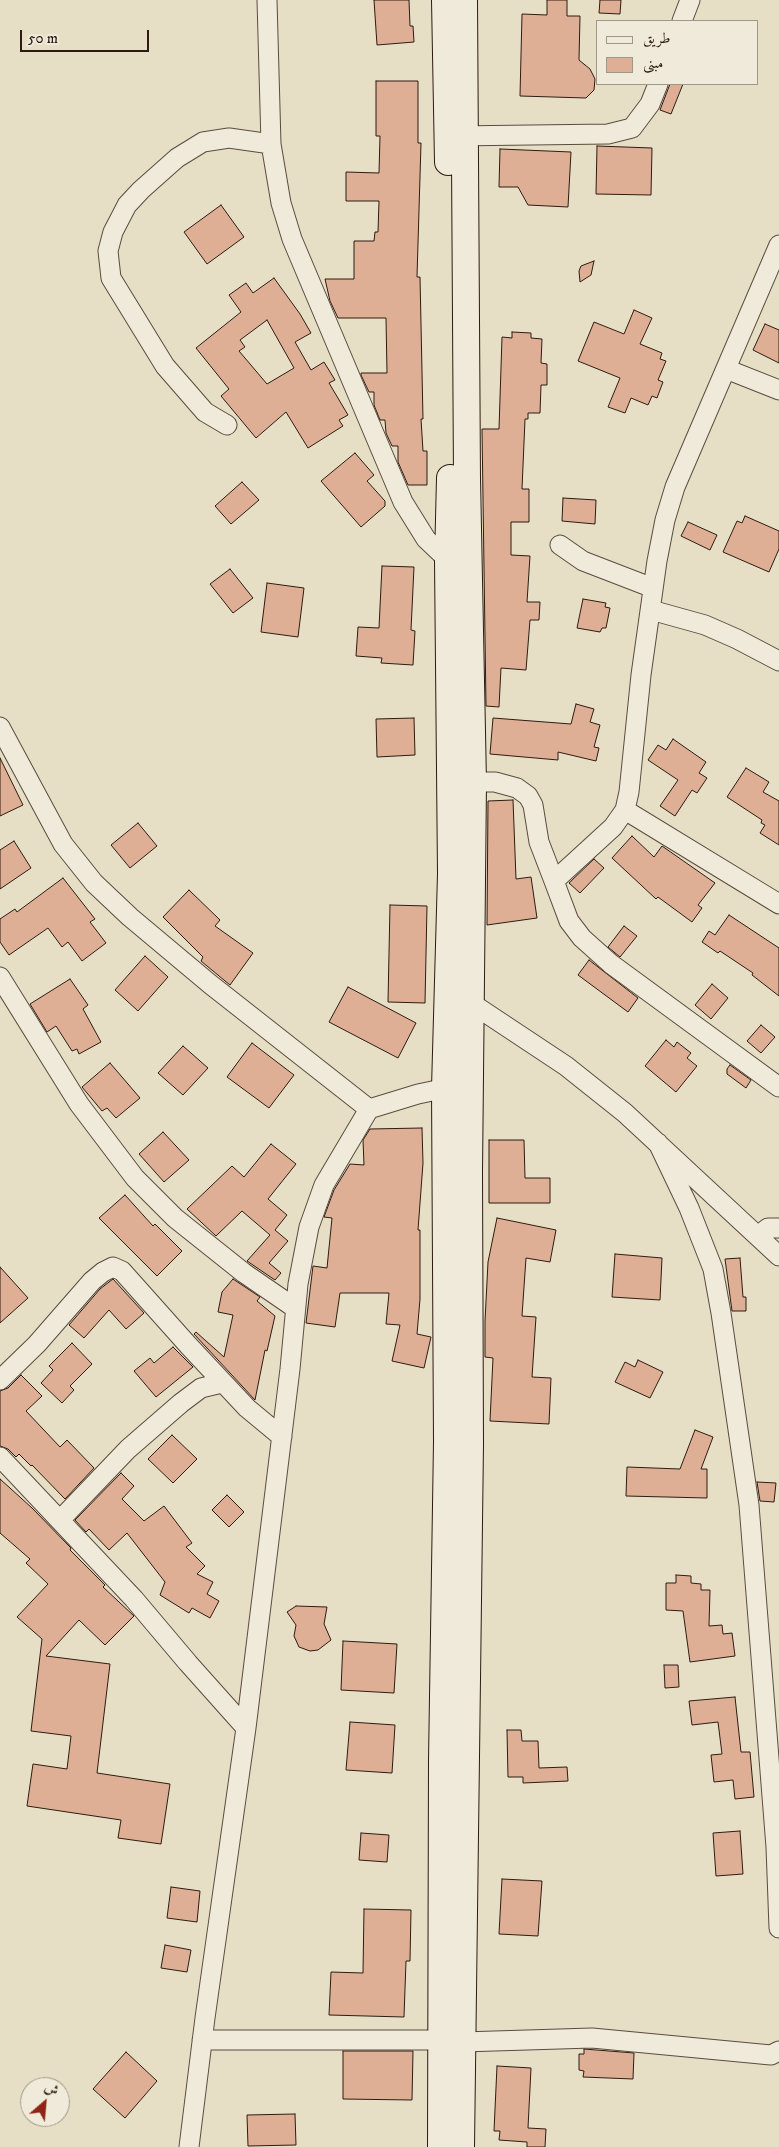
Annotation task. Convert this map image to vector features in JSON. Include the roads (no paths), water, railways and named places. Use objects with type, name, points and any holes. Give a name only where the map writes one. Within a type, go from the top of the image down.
[{"type":"main road","points":[[455,2],[457,136],[450,484],[458,564],[471,1084],[457,1262]]},
{"type":"main road","points":[[441,2147],[451,2041],[459,1443],[457,1262],[444,1088],[451,874],[462,782]]},
{"type":"main road","points":[[451,2041],[461,2147]]},
{"type":"street","points":[[267,0],[271,144],[281,203],[292,239],[394,482],[415,524],[426,540],[458,564]]},
{"type":"street","points":[[682,20],[690,0]]},
{"type":"street","points":[[457,136],[608,134],[632,128],[650,104],[658,85]]},
{"type":"street","points":[[227,425],[205,412],[165,366],[111,278],[108,251],[113,232],[127,205],[177,158],[203,142],[229,138],[271,144]]},
{"type":"street","points":[[554,881],[613,827],[625,810],[629,792],[641,675],[653,588],[665,520],[675,487],[779,245]]},
{"type":"street","points":[[726,369],[779,390]]},
{"type":"street","points":[[560,544],[584,561],[653,588]]},
{"type":"street","points":[[651,610],[705,625],[779,661]]},
{"type":"street","points":[[0,727],[63,844],[94,883],[130,917],[210,984],[369,1109]]},
{"type":"street","points":[[462,782],[495,782],[517,788],[528,796],[533,805],[539,842],[570,921],[589,945],[611,964],[779,1087]]},
{"type":"street","points":[[625,810],[779,904]]},
{"type":"street","points":[[0,977],[79,1104],[135,1178],[175,1218],[244,1273],[295,1308]]},
{"type":"street","points":[[448,989],[566,1066],[658,1143],[779,1256]]},
{"type":"street","points":[[189,2147],[202,2040],[246,1728],[282,1437],[298,1284],[309,1227],[324,1186],[369,1109],[444,1088],[471,1084]]},
{"type":"street","points":[[658,1143],[689,1208],[713,1268],[749,1505],[778,1847],[779,1928]]},
{"type":"street","points":[[758,1236],[768,1228],[779,1228]]},
{"type":"street","points":[[0,1380],[37,1344],[92,1281],[113,1267],[122,1271],[222,1383],[247,1408],[282,1437]]},
{"type":"street","points":[[60,1520],[128,1449],[181,1403],[201,1388],[222,1383]]},
{"type":"street","points":[[0,1457],[134,1599],[246,1728]]},
{"type":"street","points":[[764,1687],[779,1672]]},
{"type":"street","points":[[202,2040],[451,2041],[592,2038],[771,2055],[779,2051]]}]
